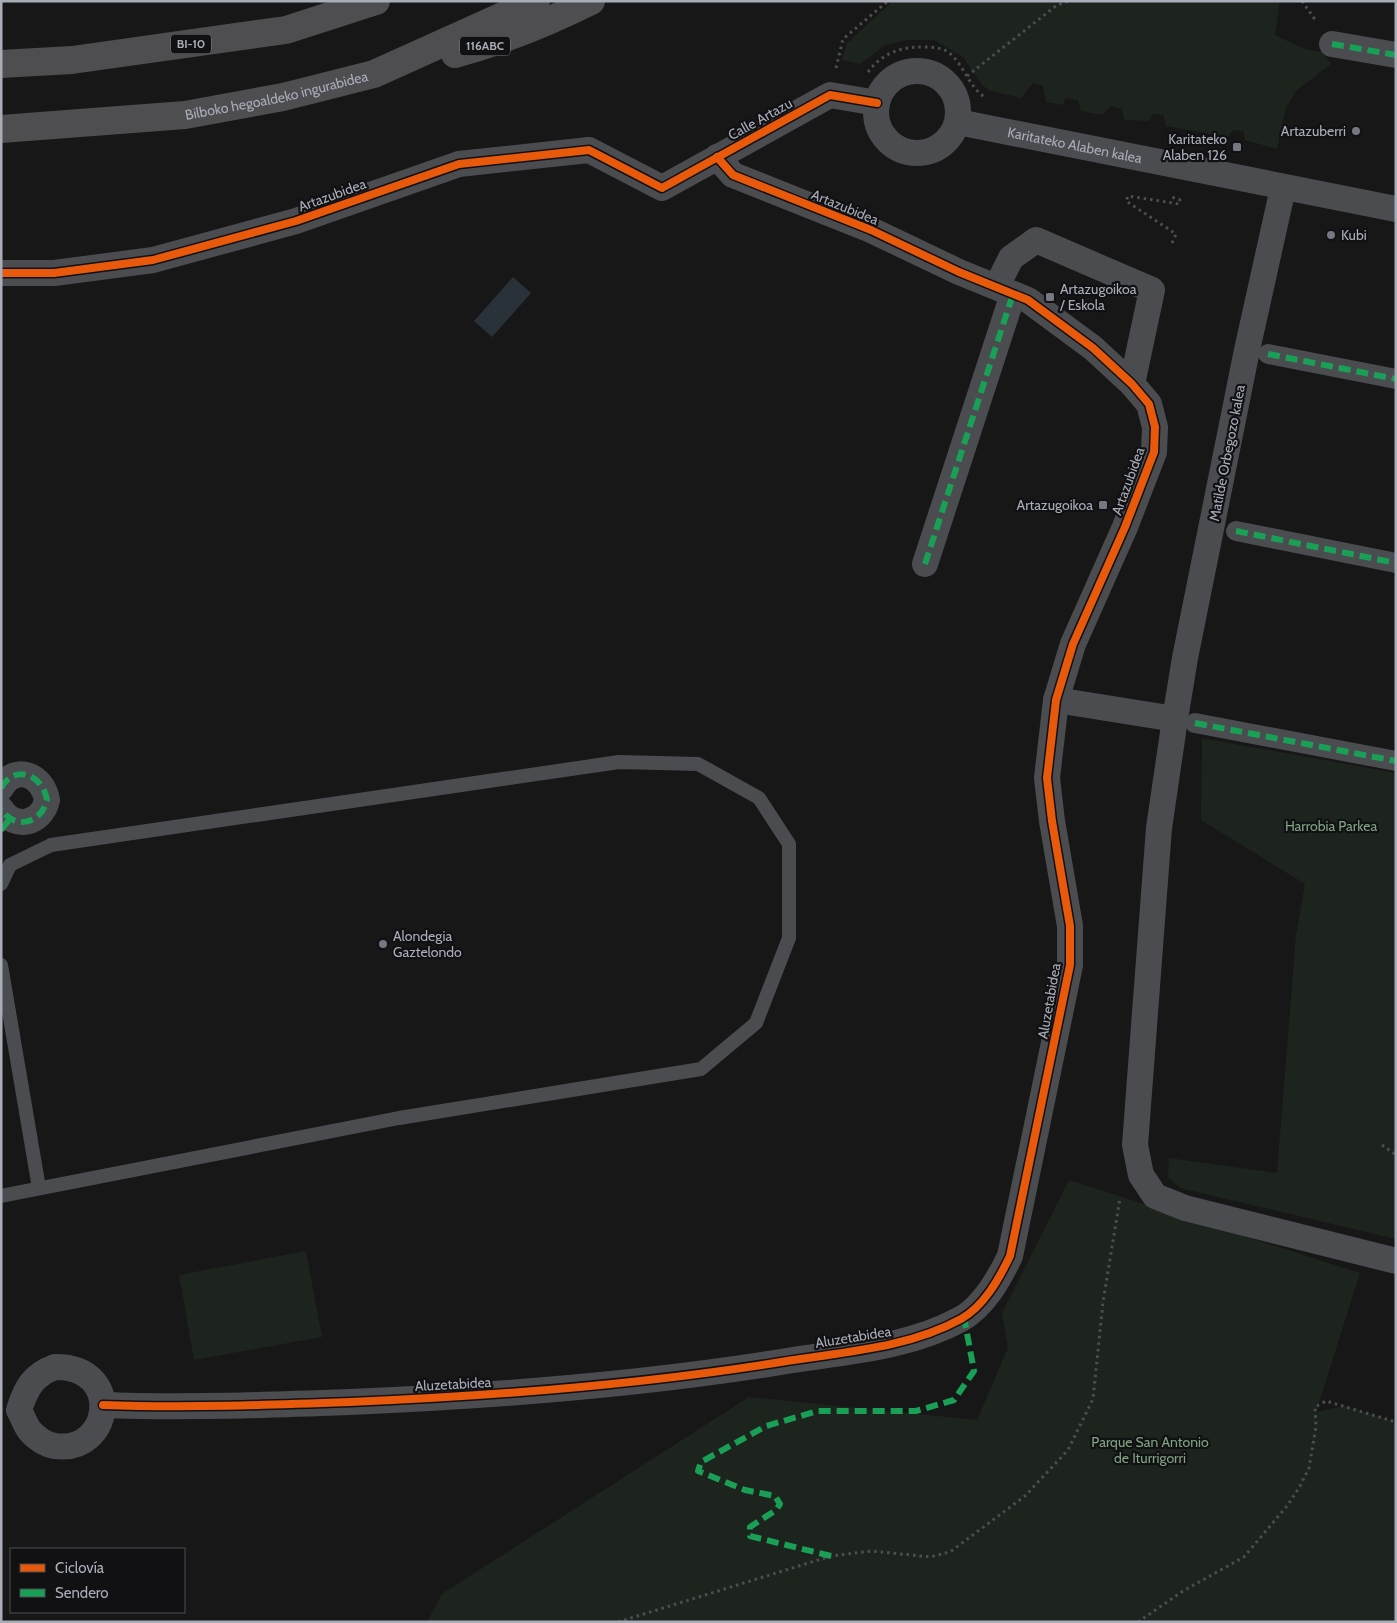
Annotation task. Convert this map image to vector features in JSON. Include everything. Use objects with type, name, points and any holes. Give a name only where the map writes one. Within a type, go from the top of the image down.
[{"type":"highway","name":"BI-10","points":[[1,64],[72,60],[286,30],[376,1]]},
{"type":"highway","name":"Bilboko hegoaldeko ingurabidea","points":[[1,129],[184,115],[283,97],[374,74],[536,1]]},
{"type":"highway","name":"116ABC","points":[[374,74],[484,46],[557,18],[591,1]]},
{"type":"street","points":[[1332,44],[1396,55]]},
{"type":"street","points":[[919,71],[937,76],[951,89],[957,102],[958,122],[942,144],[927,152],[911,153],[895,147],[883,136],[876,120],[853,99],[885,86],[900,75],[919,71]]},
{"type":"street","name":"Calle Artazu","points":[[662,188],[717,157],[853,99]]},
{"type":"street","name":"Karitateko Alaben kalea","points":[[958,122],[1396,210]]},
{"type":"street","name":"Artazubidea","points":[[1,273],[54,274],[153,260],[296,221],[459,164],[589,150],[662,188]]},
{"type":"street","name":"Artazubidea","points":[[717,157],[733,175],[871,230],[959,272],[1028,300],[1093,348],[1132,384],[1149,404],[1155,426],[1154,452],[1125,527],[1073,644],[1056,700]]},
{"type":"street","name":"Matilde Orbegozo kalea","points":[[1185,721],[1185,658],[1247,350],[1283,188]]},
{"type":"street","points":[[925,564],[1005,290],[1011,258],[1036,240],[1152,290],[1132,384]]},
{"type":"street","points":[[1268,354],[1396,379]]},
{"type":"street","name":"Matilde Orbegozo kalea","points":[[1236,531],[1396,563]]},
{"type":"street","points":[[1056,700],[1185,721],[1396,761]]},
{"type":"street","name":"Aluzetabidea","points":[[103,1405],[197,1408],[458,1397],[629,1383],[750,1367],[908,1341],[964,1317],[998,1281],[1010,1256],[1070,965],[1070,926],[1052,820],[1047,778],[1056,700]]},
{"type":"street","points":[[1185,721],[1159,828],[1135,1145],[1141,1175],[1155,1196],[1185,1208],[1396,1260]]},
{"type":"street","points":[[1,788],[7,779],[22,774],[36,778],[46,791],[45,808],[34,820],[18,822],[4,819]]},
{"type":"street","points":[[68,1366],[82,1371],[93,1379],[100,1391],[103,1405],[96,1429],[76,1445],[64,1447],[51,1446],[39,1440],[10,1410],[32,1381],[42,1372],[55,1367],[68,1366]]},
{"type":"lane","points":[[1,884],[10,865],[51,845],[619,762],[698,764],[759,798],[789,844],[789,938],[756,1023],[701,1070],[399,1118],[1,1196]]},
{"type":"lane","points":[[1,965],[39,1188]]},
{"type":"path","points":[[853,99],[843,39],[888,1]]},
{"type":"path","points":[[968,76],[1057,5],[1069,1]]},
{"type":"path","points":[[853,99],[860,81],[870,70],[894,50],[914,46],[938,48],[948,51],[979,93],[987,97]]},
{"type":"path","points":[[1172,243],[1176,234],[1126,200],[1128,196],[1178,204],[1180,200],[1172,197],[1181,168]]},
{"type":"path","points":[[1382,1145],[1396,1155]]},
{"type":"path","points":[[618,1622],[831,1556],[872,1551],[930,1557],[950,1552],[1025,1496],[1068,1450],[1093,1399],[1103,1302],[1120,1197]]},
{"type":"path","points":[[1138,1622],[1182,1591],[1244,1557],[1287,1506],[1309,1468],[1316,1427],[1315,1408],[1326,1402],[1396,1422]]},
{"type":"green space","points":[[893,1],[1280,1],[1275,35],[1305,49],[1322,52],[1331,64],[1297,90],[1286,108],[1277,149],[1245,140],[1243,131],[1233,130],[1228,137],[1166,126],[1163,115],[1153,114],[1149,121],[1124,120],[1122,109],[1111,106],[1103,115],[1081,111],[1078,100],[1066,98],[1062,105],[1046,102],[1043,86],[1033,83],[1021,98],[991,91],[982,85],[963,57],[934,40],[905,40],[884,46],[860,64],[842,60],[847,43]]},
{"type":"green space","name":"Harrobia Parkea","points":[[1202,738],[1396,773],[1396,1239],[1180,1188],[1168,1177],[1169,1158],[1277,1173],[1296,935],[1305,884],[1201,820]]},
{"type":"green space","name":"Parque San Antonio de Iturrigorri","points":[[1069,1180],[1360,1273],[1316,1412],[1344,1406],[1396,1422],[1396,1622],[427,1622],[442,1594],[749,1397],[977,1420],[1008,1348],[1002,1313]]},
{"type":"green space","points":[[306,1251],[322,1337],[194,1360],[179,1275]]},
{"type":"shaded area","points":[[513,277],[531,293],[492,337],[474,321]]},
{"type":"marked path","points":[[1332,44],[1396,55]]},
{"type":"marked path","points":[[925,564],[1013,294]]},
{"type":"marked path","points":[[1268,354],[1396,379]]},
{"type":"marked path","points":[[1236,531],[1396,563]]},
{"type":"marked path","points":[[1195,723],[1396,761]]},
{"type":"marked path","points":[[1,788],[7,780],[14,776],[28,775],[40,784],[47,800],[40,814],[34,819],[27,821],[13,820],[1,809]]},
{"type":"marked path","points":[[1,830],[10,819]]},
{"type":"marked path","points":[[831,1556],[750,1536],[750,1527],[776,1510],[780,1504],[775,1496],[745,1490],[698,1471],[701,1462],[766,1426],[818,1411],[916,1411],[954,1400],[974,1371],[964,1317]]},
{"type":"cycle path","points":[[1,273],[54,273],[153,260],[296,221],[459,164],[589,150],[662,188],[830,95],[877,103]]},
{"type":"cycle path","points":[[103,1405],[196,1406],[288,1404],[404,1400],[512,1393],[674,1377],[850,1352],[918,1337],[961,1319],[984,1299],[996,1283],[1010,1256],[1070,965],[1070,926],[1052,821],[1047,778],[1056,700],[1073,644],[1125,527],[1154,452],[1155,427],[1149,404],[1132,384],[1093,348],[1028,300],[959,272],[871,230],[733,175],[717,157]]},
{"type":"place","name":"Artazuberri","points":[[1356,131]]},
{"type":"place","name":"Karitateko Alaben 126","points":[[1237,147]]},
{"type":"place","name":"Kubi","points":[[1331,235]]},
{"type":"place","name":"Artazugoikoa / Eskola","points":[[1050,297]]},
{"type":"place","name":"Artazugoikoa","points":[[1103,505]]},
{"type":"place","name":"Alondegia Gaztelondo","points":[[383,944]]}]
